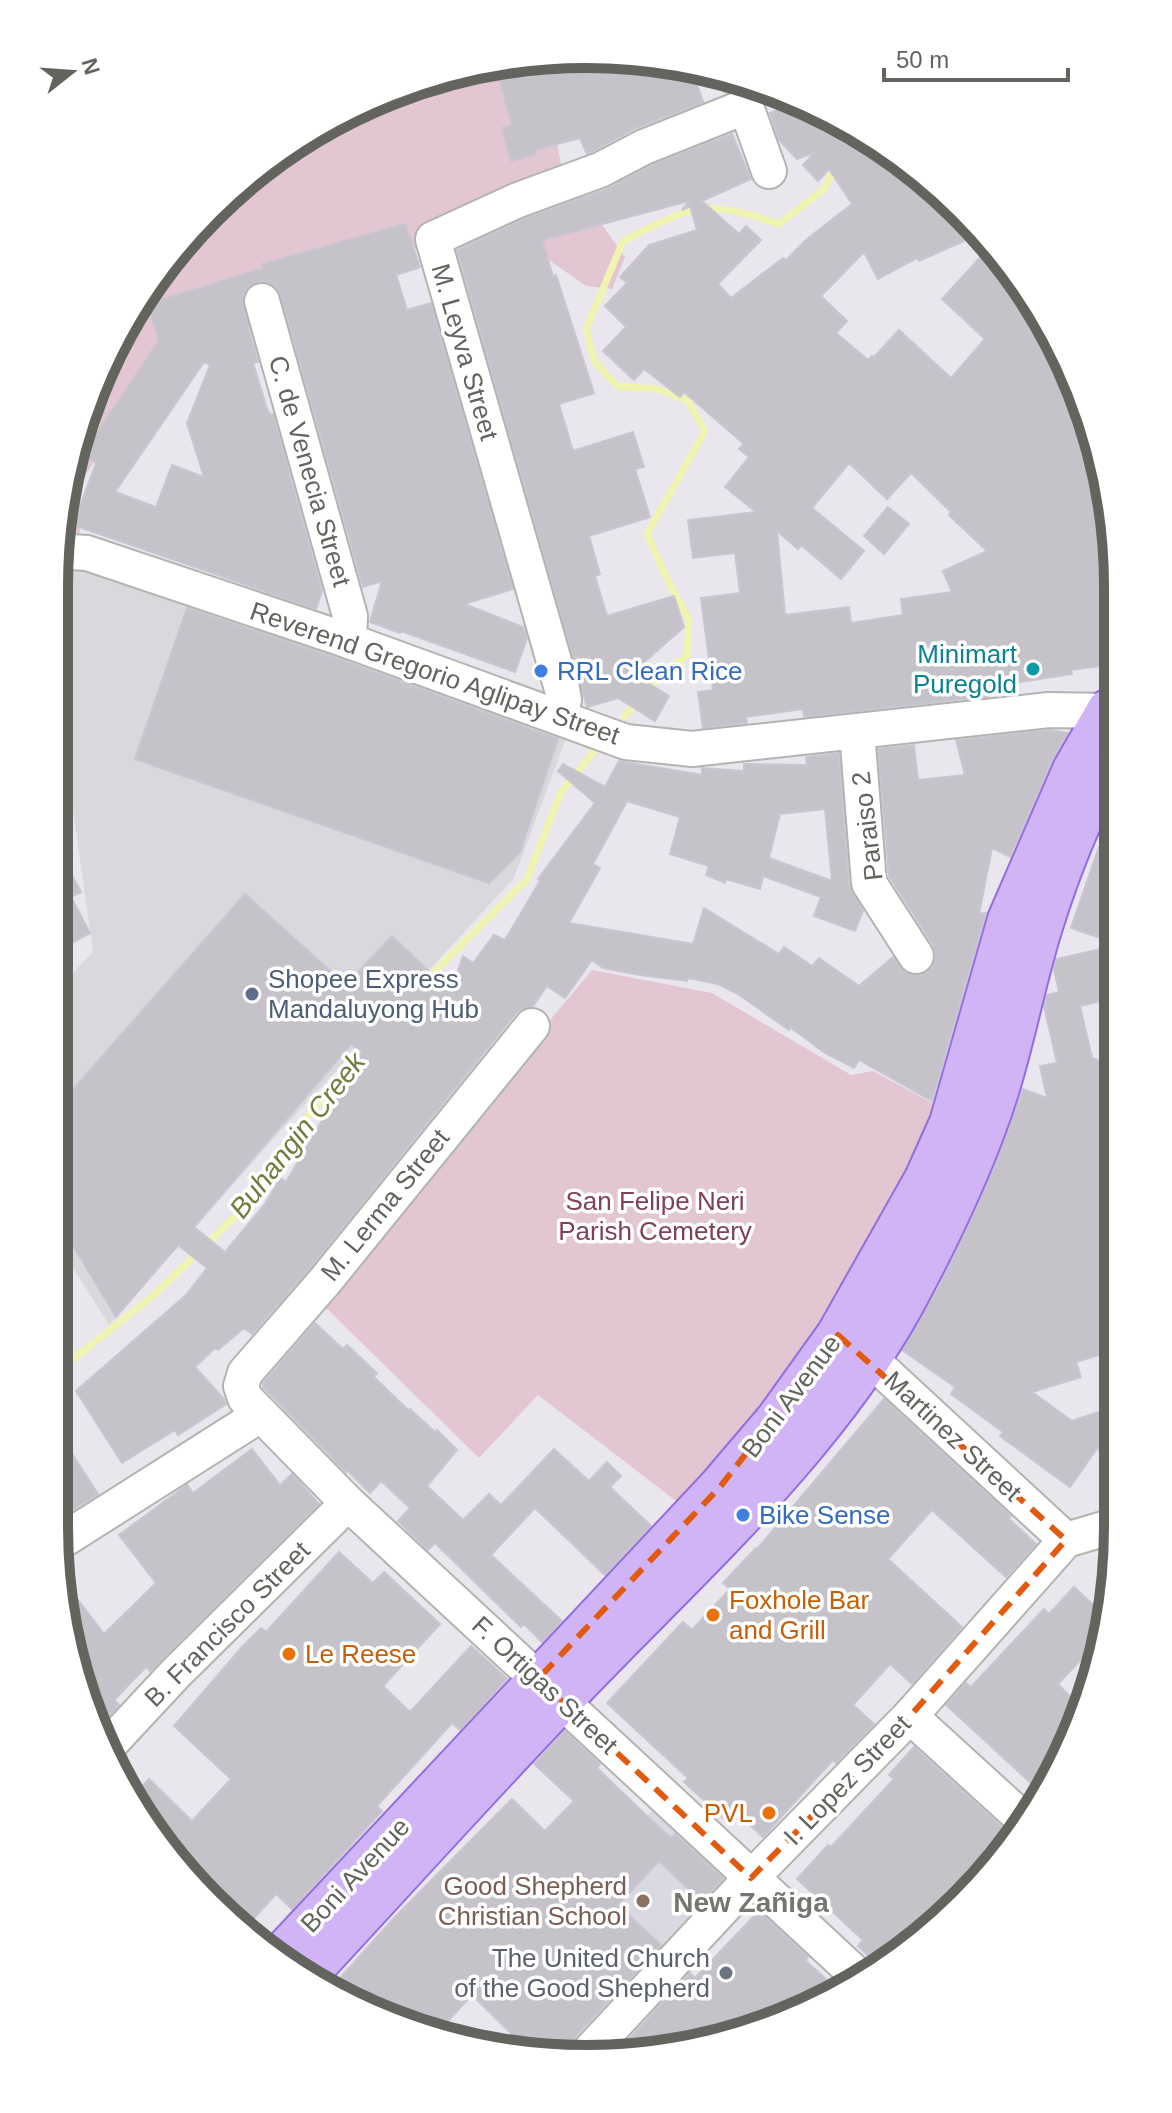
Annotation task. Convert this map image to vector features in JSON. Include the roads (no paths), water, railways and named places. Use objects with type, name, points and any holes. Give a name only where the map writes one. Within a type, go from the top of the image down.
[{"type":"main road","name":"Boni Avenue","points":[[854,1347],[951,1123],[1009,920],[1074,770],[1104,724]]},
{"type":"main road","name":"Boni Avenue","points":[[313,1967],[777,1420],[901,1306],[981,1135],[1002,1073],[1042,923],[1104,773]]},
{"type":"main road","name":"Boni Avenue","points":[[287,1950],[550,1690]]},
{"type":"street","name":"M. Leyva Street","points":[[560,716],[564,700],[562,689],[433,239],[518,200],[600,170],[644,147],[737,110],[748,112],[769,171]]},
{"type":"street","name":"C. de Venecia Street","points":[[262,301],[350,616],[349,641]]},
{"type":"street","name":"Reverend Gregorio Aglipay Street","points":[[69,552],[87,553],[349,641],[610,736],[692,749],[1049,710],[1104,712]]},
{"type":"street","name":"Paraiso 2","points":[[857,732],[869,883],[916,956]]},
{"type":"street","name":"M. Lerma Street","points":[[241,1386],[245,1373],[325,1281],[532,1026]]},
{"type":"street","name":"Martinez Street","points":[[854,1347],[1066,1540]]},
{"type":"street","name":"F. Ortigas Street","points":[[241,1386],[245,1398],[260,1415],[348,1503],[853,1971]]},
{"type":"street","points":[[68,1537],[260,1415]]},
{"type":"street","name":"B. Francisco Street","points":[[114,1740],[175,1674],[348,1503]]},
{"type":"street","points":[[1066,1540],[1104,1529]]},
{"type":"street","name":"I. Lopez Street","points":[[603,2045],[751,1878],[910,1716],[1066,1540]]},
{"type":"street","points":[[910,1716],[1018,1814]]},
{"type":"waterway","name":"Buhangin Creek","points":[[645,690],[687,655],[689,620],[647,534],[705,431],[687,400],[657,389],[617,386],[594,361],[586,329],[623,241],[666,220],[699,209],[732,211],[779,224],[824,189],[835,168]]},
{"type":"waterway","name":"Buhangin Creek","points":[[624,717],[638,700]]},
{"type":"waterway","name":"Buhangin Creek","points":[[427,979],[527,879],[561,792],[596,749]]},
{"type":"waterway","name":"Buhangin Creek","points":[[68,1363],[154,1295],[255,1197],[287,1140],[366,1049]]},
{"type":"place","name":"Minimart Puregold","points":[[1033,669]]},
{"type":"place","name":"RRL Clean Rice","points":[[541,671]]},
{"type":"place","name":"Shopee Express Mandaluyong Hub","points":[[252,994]]},
{"type":"place","name":"Bike Sense","points":[[743,1515]]},
{"type":"place","name":"Foxhole Bar and Grill","points":[[713,1615]]},
{"type":"place","name":"Le Reese","points":[[289,1654]]},
{"type":"place","name":"PVL","points":[[769,1813]]},
{"type":"place","name":"Good Shepherd Christian School","points":[[643,1901]]},
{"type":"place","name":"The United Church of the Good Shepherd","points":[[726,1973]]},
{"type":"district","name":"New Zañiga","points":[[751,1902]]},
{"type":"park label","name":"San Felipe Neri Parish Cemetery","points":[[655,1216]]}]
